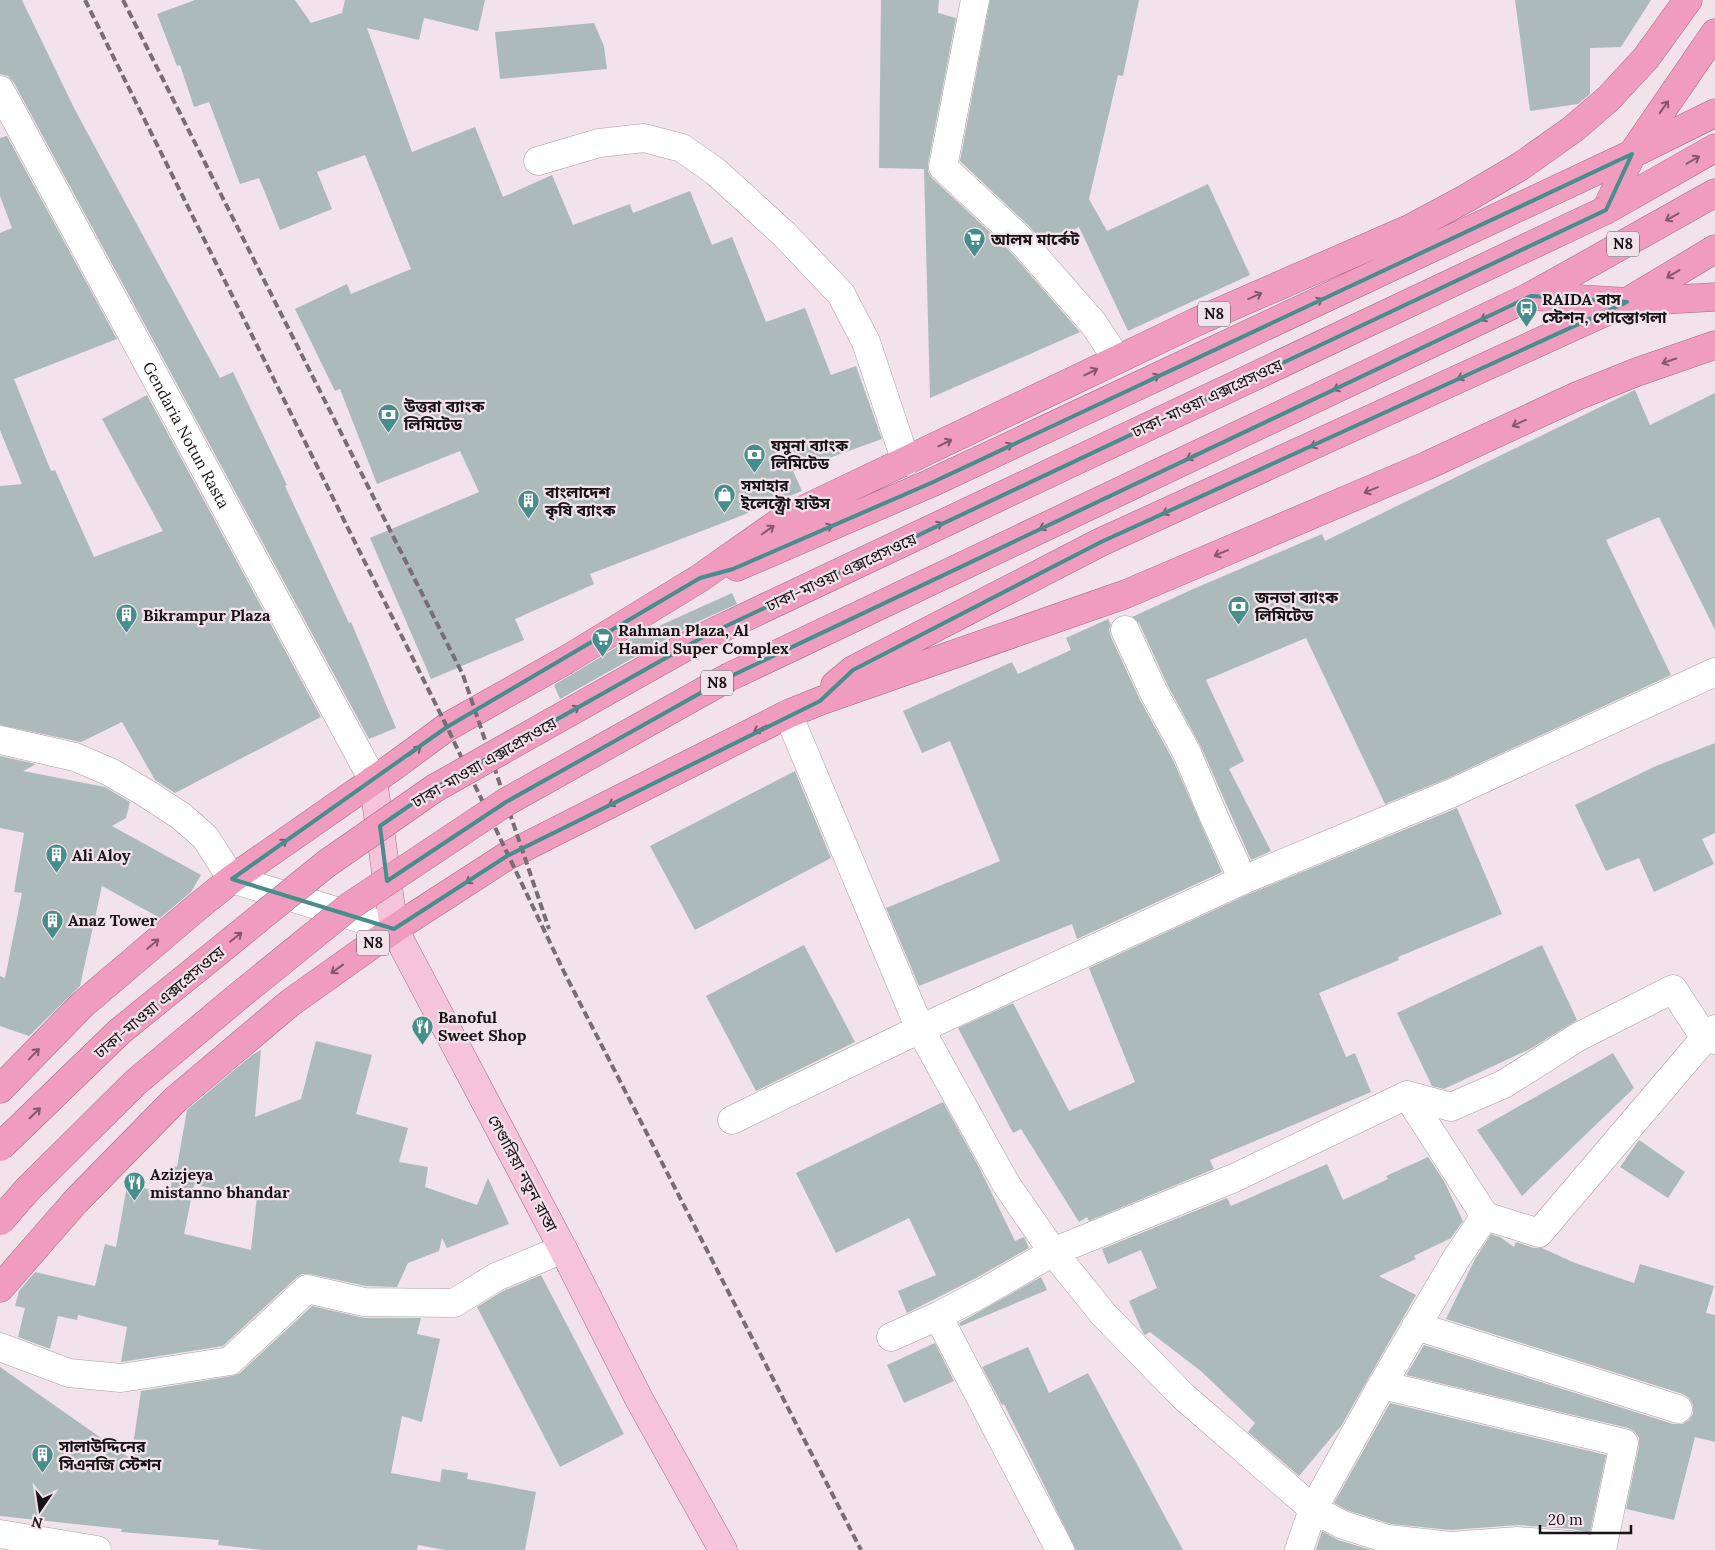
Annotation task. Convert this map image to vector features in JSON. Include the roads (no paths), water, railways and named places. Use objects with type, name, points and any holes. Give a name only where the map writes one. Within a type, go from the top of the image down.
[{"type":"highway","name":"N8","points":[[0,1089],[82,1004],[232,879],[447,727],[566,660],[700,578],[784,519],[1196,322],[1412,228],[1521,166],[1573,129],[1608,99],[1646,58],[1688,0]]},
{"type":"highway","points":[[1606,210],[1632,154],[1715,34]]},
{"type":"highway","points":[[700,578],[733,569],[931,483],[1632,154],[1715,113]]},
{"type":"highway","name":"N8","points":[[1606,210],[1715,148]]},
{"type":"highway","name":"N8","points":[[0,1221],[27,1190],[136,1082],[240,995],[350,906],[506,802],[728,677],[1531,296],[1715,193]]},
{"type":"highway","name":"ঢাকা-মাওয়া এক্সপ্রেসওয়ে","points":[[0,1147],[119,1032],[326,864],[435,788],[703,637],[1606,210]]},
{"type":"highway","points":[[820,701],[834,685],[854,670],[1101,542],[1626,302],[1715,249]]},
{"type":"highway","points":[[1531,296],[1626,302],[1715,297]]},
{"type":"highway","name":"N8","points":[[0,1288],[76,1201],[176,1098],[290,1003],[394,928],[508,856],[788,714],[820,701],[1126,594],[1426,466],[1577,396],[1637,372],[1715,345]]},
{"type":"main road","name":"গেণ্ডারিয়া নতুন রাস্তা","points":[[373,780],[394,928],[563,1249],[639,1399],[723,1550]]},
{"type":"street","points":[[975,0],[943,167],[1018,237],[1093,323],[1117,359]]},
{"type":"street","name":"Gendaria Notun Rasta","points":[[0,90],[373,780]]},
{"type":"street","points":[[538,161],[599,143],[644,138],[682,148],[716,172],[784,234],[841,294],[866,342],[906,462]]},
{"type":"street","points":[[1125,630],[1154,693],[1187,753],[1243,880]]},
{"type":"street","points":[[732,1120],[920,1029],[1243,880],[1452,793],[1715,672]]},
{"type":"street","points":[[788,714],[920,1029],[1006,1184],[1053,1252],[1104,1315],[1183,1396],[1313,1509],[1343,1525],[1388,1539],[1451,1546],[1517,1541],[1571,1545],[1593,1550]]},
{"type":"street","points":[[0,740],[75,757],[110,772],[144,792],[181,816],[205,836],[232,879],[394,928]]},
{"type":"street","points":[[891,1337],[938,1316],[984,1292],[1053,1252],[1234,1178],[1406,1095],[1451,1107],[1504,1084],[1578,1037],[1672,989],[1712,1036],[1539,1234],[1485,1216],[1406,1095]]},
{"type":"street","points":[[1298,1550],[1313,1509],[1382,1385],[1456,1259],[1485,1216]]},
{"type":"street","points":[[0,1347],[69,1373],[121,1378],[230,1361],[307,1289],[364,1302],[454,1303],[496,1277],[563,1249]]},
{"type":"street","points":[[938,1316],[1060,1550]]},
{"type":"street","points":[[1416,1326],[1678,1409]]},
{"type":"street","points":[[1382,1385],[1624,1443],[1602,1550]]},
{"type":"street","points":[[0,1534],[97,1550]]},
{"type":"railway","points":[[85,0],[447,727],[565,974],[861,1550]]},
{"type":"railway","points":[[123,0],[463,675],[549,929]]},
{"type":"place","name":"আলম মার্কেট","points":[[975,258]]},
{"type":"place","name":"RAIDA বাস স্টেশন, পোস্তোগলা","points":[[1526,327]]},
{"type":"place","name":"উত্তরা ব্যাংক লিমিটেড","points":[[388,434]]},
{"type":"place","name":"যমুনা ব্যাংক লিমিটেড","points":[[755,473]]},
{"type":"place","name":"সমাহার ইলেক্ট্রো হাউস","points":[[725,513]]},
{"type":"place","name":"বাংলাদেশ কৃষি ব্যাংক","points":[[529,520]]},
{"type":"place","name":"জনতা ব্যাংক লিমিটেড","points":[[1239,625]]},
{"type":"place","name":"Bikrampur Plaza","points":[[127,634]]},
{"type":"place","name":"Rahman Plaza, Al Hamid Super Complex","points":[[602,658]]},
{"type":"place","name":"Ali Aloy","points":[[56,874]]},
{"type":"place","name":"Anaz Tower","points":[[52,939]]},
{"type":"place","name":"Banoful Sweet Shop","points":[[422,1045]]},
{"type":"place","name":"Azizjeya mistanno bhandar","points":[[134,1202]]},
{"type":"place","name":"সালাউদ্দিনের সিএনজি স্টেশন","points":[[43,1474]]}]
